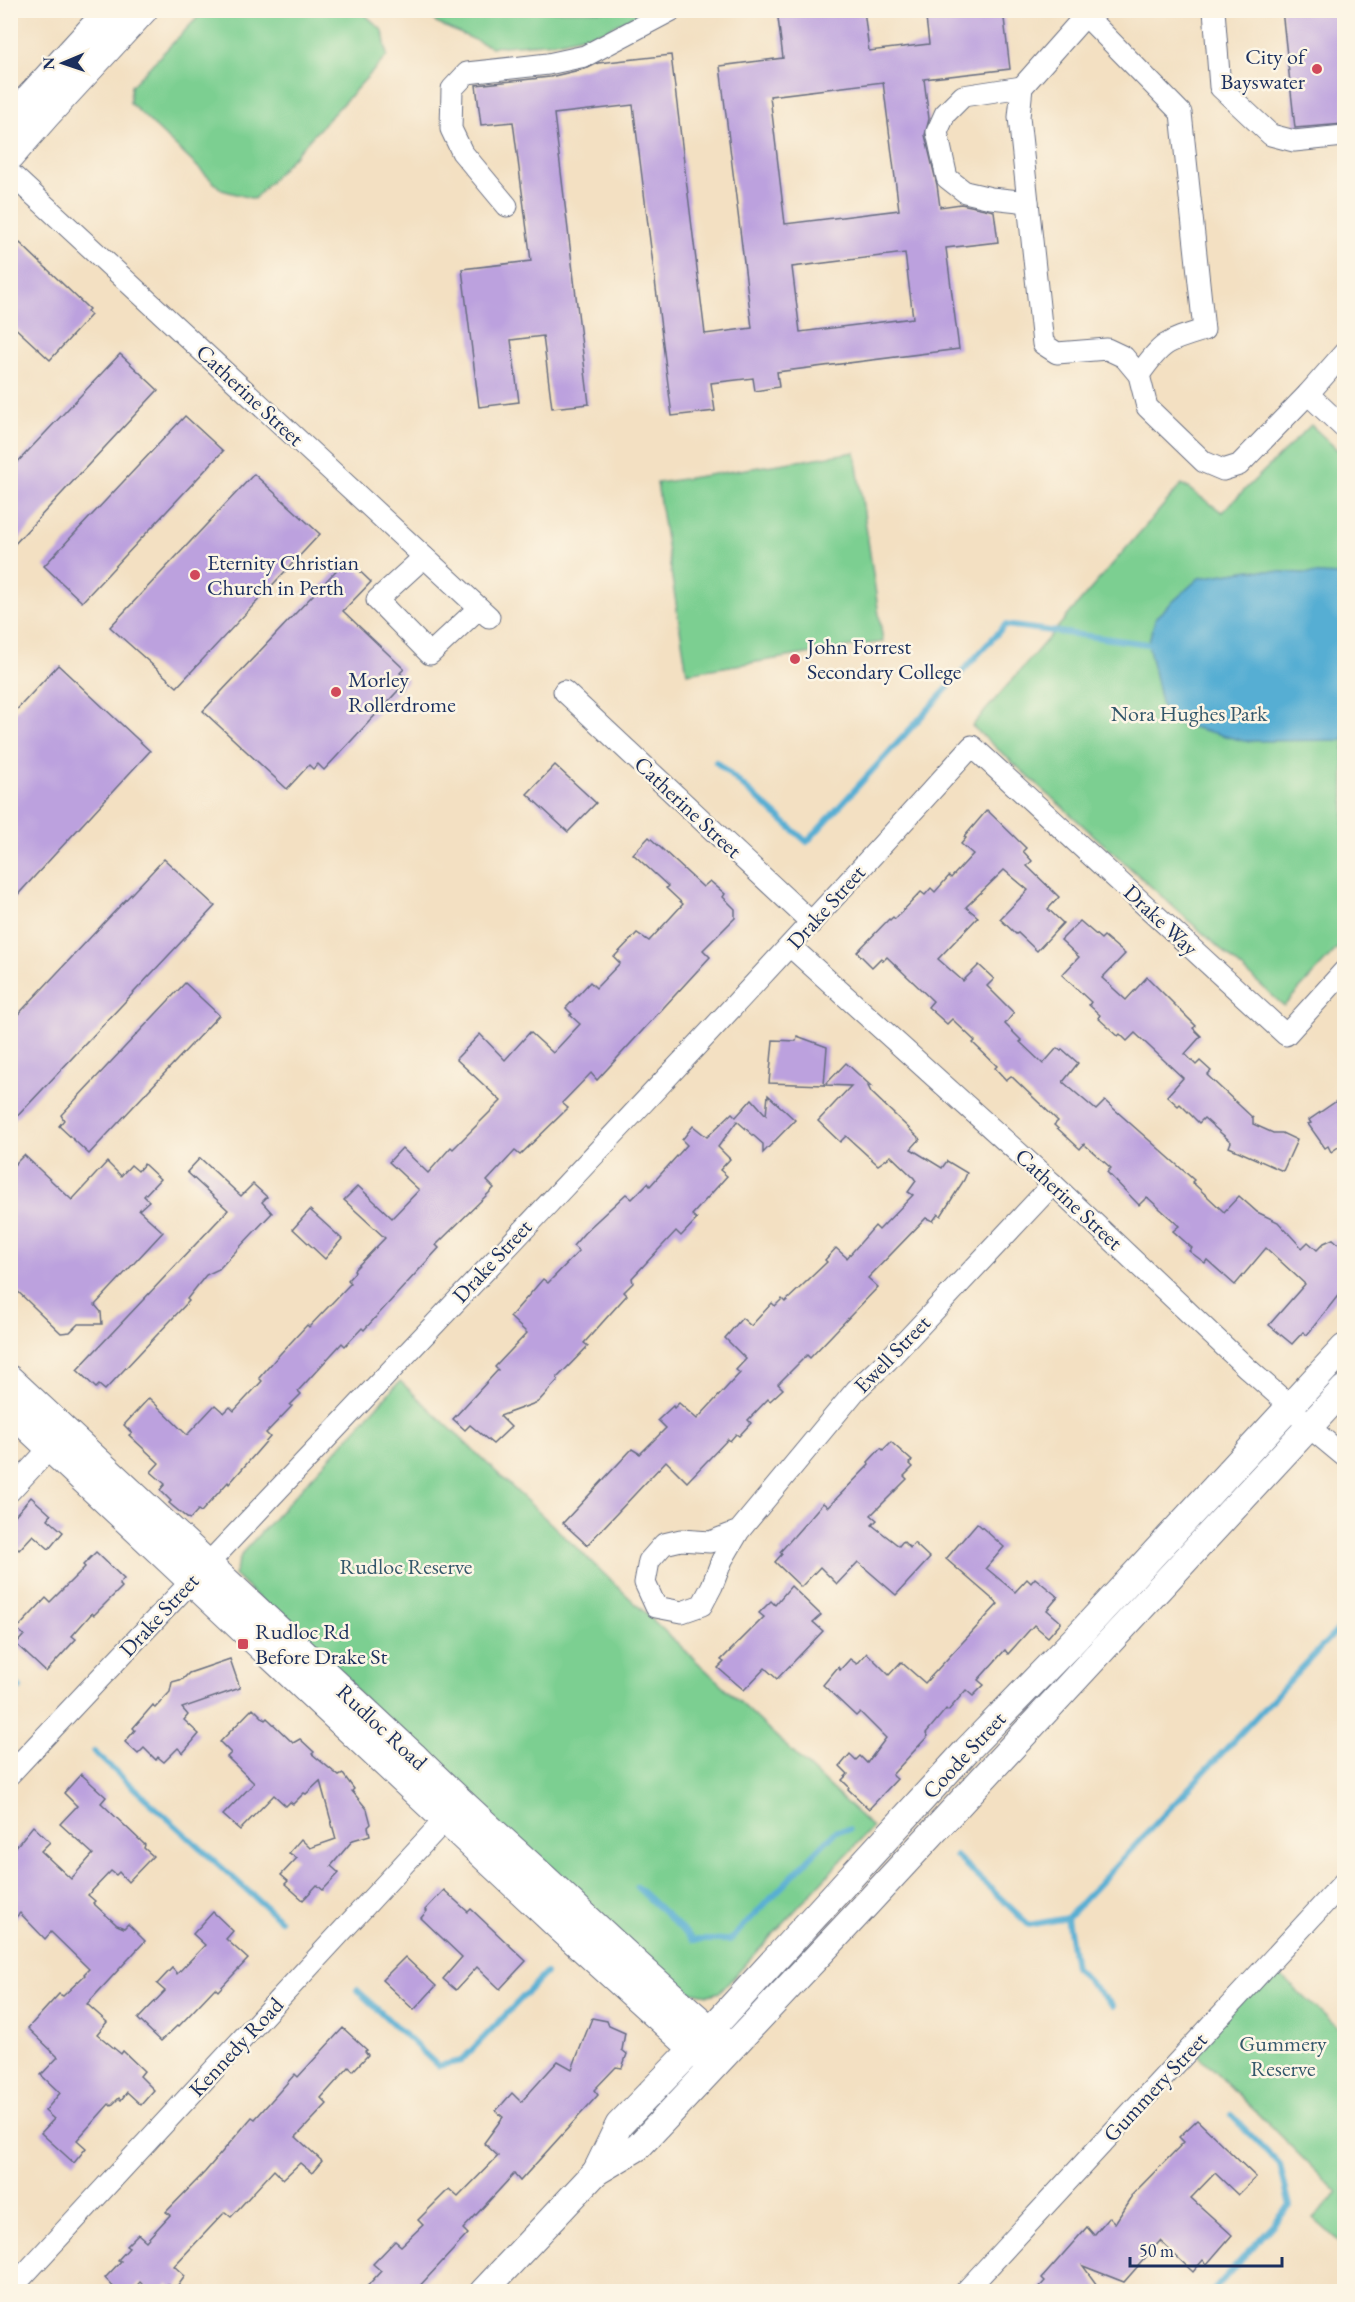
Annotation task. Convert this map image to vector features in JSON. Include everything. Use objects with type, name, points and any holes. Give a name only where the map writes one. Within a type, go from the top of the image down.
[{"type":"main road","points":[[10,118],[109,10]]},
{"type":"main road","points":[[10,157],[144,10]]},
{"type":"main road","name":"Coode Street","points":[[596,2172],[619,2125],[702,2039],[952,1766],[1076,1638],[1344,1348]]},
{"type":"main road","name":"Rudloc Road","points":[[10,1379],[199,1571],[453,1811],[562,1930],[702,2039],[731,2047]]},
{"type":"main road","name":"Coode Street","points":[[483,2292],[596,2172],[638,2147],[1344,1389]]},
{"type":"main road","name":"Rudloc Road","points":[[10,1411],[50,1448],[199,1571]]},
{"type":"main road","name":"Rudloc Road","points":[[702,2039],[713,2067]]},
{"type":"street","points":[[507,206],[462,152],[451,129],[452,89],[467,73],[548,64],[585,56],[672,10]]},
{"type":"street","points":[[1214,10],[1220,87],[1271,135],[1294,141],[1344,136]]},
{"type":"street","points":[[1140,375],[1151,358],[1169,340],[1204,330],[1181,113],[1083,13],[1022,87],[1018,117],[1043,345],[1058,353],[1107,349],[1124,357],[1140,375],[1147,407],[1204,462],[1223,470],[1239,465],[1344,353]]},
{"type":"street","points":[[1022,87],[963,96],[945,114],[937,132],[948,178],[965,192],[991,198],[1028,202]]},
{"type":"street","name":"Catherine Street","points":[[10,173],[424,557],[484,613],[430,654],[377,600],[424,557]]},
{"type":"street","points":[[1308,394],[1344,428]]},
{"type":"street","name":"Catherine Street","points":[[564,692],[812,923]]},
{"type":"street","name":"Drake Street","points":[[10,1774],[812,923],[972,746]]},
{"type":"street","name":"Drake Way","points":[[972,746],[1286,1035],[1344,971]]},
{"type":"street","name":"Catherine Street","points":[[790,946],[1053,1184],[1310,1427],[1344,1456]]},
{"type":"street","name":"Ewell Street","points":[[739,1531],[710,1542],[681,1540],[664,1544],[649,1561],[645,1583],[656,1607],[682,1612],[702,1605],[722,1560],[739,1531],[856,1390],[888,1360],[1053,1184]]},
{"type":"street","points":[[10,1491],[50,1448]]},
{"type":"street","name":"Kennedy Road","points":[[10,2290],[453,1811]]},
{"type":"street","name":"Gummery Street","points":[[965,2292],[1344,1882]]},
{"type":"green space","points":[[205,10],[361,11],[383,31],[387,56],[254,199],[222,190],[130,103],[131,86]]},
{"type":"green space","points":[[429,11],[644,11],[604,31],[558,42],[491,47],[436,23]]},
{"type":"green space","name":"Nora Hughes Park","points":[[1311,425],[1344,456],[1344,941],[1284,1006],[972,726],[1182,484],[1222,512]]},
{"type":"green space","points":[[855,452],[883,642],[687,673],[657,483]]},
{"type":"green space","name":"Rudloc Reserve","points":[[400,1381],[872,1827],[720,1992],[708,1995],[686,1991],[577,1902],[234,1575],[242,1553]]},
{"type":"green space","name":"Gummery Reserve","points":[[1268,1964],[1344,2033],[1344,2246],[1313,2218],[1338,2193],[1191,2048]]},
{"type":"water","points":[[1250,570],[1338,575],[1344,579],[1344,740],[1244,741],[1165,720],[1148,644],[1156,617],[1199,578]]},
{"type":"building","points":[[777,10],[864,10],[869,51],[929,44],[925,10],[1003,10],[1010,69],[924,79],[929,119],[925,135],[940,207],[961,204],[994,211],[998,242],[946,248],[959,349],[777,372],[779,387],[755,391],[753,378],[711,383],[715,411],[672,416],[633,105],[554,114],[589,404],[552,408],[543,336],[511,340],[519,402],[479,407],[462,269],[531,261],[513,122],[481,125],[476,85],[550,77],[588,68],[598,63],[671,55],[705,334],[752,328],[720,66],[783,58]],"holes":[[[883,82],[899,210],[785,224],[770,96]],[[905,253],[913,318],[800,332],[792,267]]]},
{"type":"building","name":"City of Bayswater","points":[[1282,10],[1344,10],[1344,124],[1295,128]]},
{"type":"building","points":[[20,243],[89,309],[87,311],[91,315],[50,360],[10,323],[10,254]]},
{"type":"building","points":[[120,354],[158,390],[10,549],[10,470]]},
{"type":"building","points":[[185,416],[223,451],[82,602],[44,566]]},
{"type":"building","points":[[254,474],[320,534],[177,687],[110,627]]},
{"type":"building","name":"Morley Rollerdrome","points":[[347,559],[371,582],[343,611],[404,669],[400,673],[408,680],[324,770],[318,764],[313,769],[309,765],[287,789],[203,711]]},
{"type":"building","points":[[58,665],[150,751],[10,903],[10,717]]},
{"type":"building","points":[[555,765],[596,803],[568,832],[527,794]]},
{"type":"building","points":[[987,810],[1026,848],[1023,851],[1032,861],[1027,866],[1059,897],[1048,909],[1063,923],[1037,951],[1018,933],[1016,934],[1000,919],[1028,890],[1004,870],[966,907],[978,917],[938,959],[963,981],[979,965],[994,979],[987,986],[1014,1013],[1005,1024],[1022,1041],[1020,1042],[1043,1064],[1057,1048],[1061,1051],[1062,1049],[1078,1063],[1063,1082],[1096,1110],[1105,1101],[1194,1180],[1192,1182],[1224,1212],[1239,1196],[1257,1212],[1278,1222],[1302,1248],[1308,1242],[1317,1250],[1324,1243],[1333,1239],[1344,1249],[1344,1288],[1307,1335],[1303,1332],[1292,1344],[1269,1325],[1305,1284],[1266,1248],[1235,1285],[1207,1260],[1205,1263],[1189,1251],[1192,1248],[1173,1231],[1179,1226],[1147,1197],[1139,1205],[1107,1172],[1111,1168],[1084,1144],[1080,1149],[1054,1125],[1058,1121],[1011,1076],[1006,1080],[995,1068],[997,1066],[973,1043],[975,1041],[952,1019],[947,1024],[928,1007],[933,1001],[887,957],[883,961],[881,958],[872,967],[857,952],[889,919],[893,917],[895,919],[921,892],[925,895],[931,888],[935,892],[973,854],[961,844],[966,838],[964,837]]},
{"type":"building","points":[[649,837],[703,887],[710,881],[725,894],[723,897],[735,909],[735,918],[703,950],[710,957],[597,1080],[591,1073],[562,1103],[568,1108],[520,1155],[515,1151],[487,1181],[494,1188],[436,1245],[439,1248],[364,1330],[362,1328],[345,1346],[342,1343],[298,1391],[301,1394],[290,1405],[292,1406],[266,1433],[270,1437],[229,1484],[228,1482],[201,1512],[198,1510],[190,1519],[187,1518],[169,1503],[171,1501],[160,1490],[165,1484],[151,1472],[159,1463],[129,1435],[132,1433],[124,1425],[149,1398],[187,1435],[215,1405],[224,1413],[230,1407],[234,1411],[262,1381],[259,1378],[280,1354],[351,1283],[348,1280],[355,1272],[354,1270],[385,1238],[344,1200],[358,1186],[392,1218],[419,1190],[389,1162],[402,1148],[428,1173],[451,1147],[453,1149],[501,1101],[456,1059],[480,1034],[505,1060],[530,1032],[553,1053],[580,1024],[566,1008],[590,982],[596,988],[620,963],[614,957],[637,933],[649,941],[683,904],[666,888],[668,886],[633,854]]},
{"type":"building","points":[[164,859],[215,906],[10,1124],[10,1023]]},
{"type":"building","points":[[1080,921],[1101,939],[1104,936],[1125,954],[1102,978],[1126,1000],[1147,977],[1196,1026],[1193,1028],[1201,1036],[1185,1054],[1196,1065],[1200,1061],[1211,1071],[1207,1075],[1253,1118],[1253,1124],[1297,1140],[1283,1171],[1229,1147],[1231,1142],[1204,1118],[1199,1123],[1180,1104],[1178,1106],[1167,1096],[1183,1078],[1135,1033],[1127,1041],[1120,1034],[1118,1036],[1098,1018],[1100,1015],[1089,1005],[1091,1002],[1062,975],[1079,957],[1061,940]]},
{"type":"building","points":[[185,983],[219,1015],[89,1154],[59,1126],[64,1120],[61,1115]]},
{"type":"building","points":[[797,1036],[827,1047],[824,1085],[769,1083],[773,1040],[796,1041]]},
{"type":"building","points":[[846,1063],[871,1086],[868,1086],[871,1092],[920,1139],[911,1149],[942,1168],[947,1161],[967,1173],[964,1180],[941,1216],[938,1214],[933,1221],[926,1218],[868,1278],[878,1287],[810,1358],[807,1355],[778,1384],[783,1389],[770,1401],[768,1399],[748,1420],[751,1423],[739,1436],[736,1434],[730,1441],[728,1439],[687,1482],[666,1461],[587,1545],[563,1523],[632,1449],[640,1454],[666,1428],[658,1420],[673,1406],[674,1408],[679,1403],[697,1419],[740,1373],[736,1370],[746,1359],[725,1338],[742,1318],[751,1326],[772,1303],[775,1306],[782,1299],[785,1302],[827,1262],[825,1260],[836,1248],[847,1258],[875,1226],[879,1230],[913,1195],[908,1192],[916,1181],[891,1156],[878,1165],[846,1136],[840,1142],[818,1121],[851,1086],[825,1085]]},
{"type":"building","points":[[768,1095],[795,1120],[763,1153],[763,1144],[737,1121],[718,1147],[730,1159],[720,1170],[727,1176],[692,1215],[697,1219],[681,1236],[676,1231],[632,1278],[633,1283],[624,1292],[627,1295],[584,1343],[588,1346],[557,1378],[558,1380],[538,1402],[500,1416],[511,1427],[493,1444],[470,1425],[465,1430],[453,1419],[498,1370],[495,1367],[527,1333],[510,1317],[543,1279],[548,1283],[579,1251],[573,1246],[586,1231],[626,1194],[632,1199],[648,1183],[650,1186],[687,1145],[682,1140],[693,1126],[707,1137],[732,1113],[736,1117],[752,1099],[766,1115]]},
{"type":"building","points":[[1344,1096],[1344,1143],[1331,1152],[1328,1146],[1325,1148],[1308,1124],[1311,1123],[1309,1120]]},
{"type":"building","points":[[24,1155],[72,1200],[107,1162],[121,1176],[131,1165],[138,1171],[144,1164],[160,1179],[144,1196],[149,1201],[139,1210],[163,1232],[95,1305],[101,1312],[102,1324],[78,1324],[70,1332],[61,1333],[10,1284],[10,1169]]},
{"type":"building","points":[[200,1158],[241,1196],[253,1184],[267,1197],[262,1202],[272,1213],[219,1269],[206,1275],[187,1299],[189,1301],[105,1390],[99,1385],[96,1388],[77,1370],[228,1210],[187,1172]]},
{"type":"building","points":[[310,1210],[342,1239],[325,1259],[293,1229]]},
{"type":"building","points":[[891,1442],[912,1461],[909,1463],[913,1467],[904,1476],[907,1479],[871,1515],[877,1520],[872,1525],[899,1546],[903,1541],[910,1548],[914,1543],[930,1558],[896,1595],[858,1562],[837,1584],[820,1567],[801,1587],[775,1562],[782,1554],[780,1552],[823,1503],[828,1507],[869,1465],[868,1462],[881,1448],[883,1450]]},
{"type":"building","points":[[31,1497],[51,1515],[48,1519],[63,1532],[49,1549],[33,1535],[19,1550],[10,1542],[10,1521]]},
{"type":"building","points":[[977,1523],[1004,1547],[986,1568],[1015,1592],[1027,1579],[1031,1583],[1035,1578],[1058,1597],[1047,1610],[1061,1622],[1048,1637],[1034,1625],[1008,1654],[1005,1650],[978,1680],[984,1685],[973,1696],[966,1690],[948,1711],[946,1709],[926,1733],[928,1736],[892,1775],[897,1779],[869,1809],[848,1789],[849,1787],[842,1780],[848,1774],[840,1766],[850,1754],[856,1760],[860,1756],[867,1763],[886,1738],[860,1712],[856,1716],[823,1685],[838,1667],[840,1670],[850,1659],[857,1664],[867,1653],[889,1675],[901,1662],[925,1683],[998,1604],[946,1559]]},
{"type":"building","points":[[96,1552],[124,1579],[119,1584],[122,1587],[94,1615],[92,1613],[72,1636],[76,1639],[46,1672],[16,1644],[24,1635],[17,1629],[46,1598],[50,1602],[85,1567],[83,1565]]},
{"type":"building","points":[[791,1586],[821,1615],[813,1622],[823,1631],[777,1679],[765,1668],[744,1690],[718,1668],[724,1662],[721,1660],[764,1617],[759,1613],[771,1601],[775,1605]]},
{"type":"building","points":[[230,1659],[240,1688],[182,1708],[188,1715],[184,1720],[199,1734],[183,1753],[178,1748],[164,1762],[158,1757],[156,1760],[144,1748],[138,1754],[125,1742],[135,1730],[133,1728],[153,1705],[155,1708],[170,1692],[172,1682],[183,1679],[189,1673]]},
{"type":"building","points":[[253,1708],[293,1743],[300,1739],[314,1752],[312,1754],[339,1776],[343,1774],[354,1789],[352,1791],[367,1809],[371,1824],[368,1827],[370,1835],[353,1840],[331,1866],[339,1873],[323,1890],[317,1885],[303,1900],[285,1884],[288,1881],[281,1875],[297,1858],[289,1853],[301,1839],[310,1848],[336,1839],[320,1781],[293,1804],[290,1802],[286,1806],[274,1795],[240,1830],[223,1815],[254,1783],[227,1757],[231,1753],[220,1742]]},
{"type":"building","points":[[81,1774],[106,1797],[101,1803],[145,1845],[144,1848],[153,1856],[128,1882],[119,1872],[116,1875],[111,1871],[88,1895],[95,1901],[93,1903],[117,1925],[124,1928],[128,1924],[145,1941],[87,2004],[107,2022],[97,2034],[121,2054],[123,2051],[144,2071],[140,2076],[154,2090],[141,2105],[127,2092],[121,2100],[119,2098],[111,2106],[109,2104],[77,2140],[86,2148],[74,2163],[41,2133],[54,2119],[45,2111],[60,2093],[41,2075],[58,2057],[28,2028],[59,1994],[63,1996],[89,1969],[51,1932],[45,1939],[20,1913],[10,1923],[10,1854],[33,1826],[50,1842],[41,1851],[71,1879],[93,1854],[60,1824],[77,1806],[64,1793]]},
{"type":"building","points":[[444,1890],[468,1912],[471,1909],[526,1961],[500,1989],[477,1967],[456,1990],[443,1979],[462,1957],[421,1918],[427,1911],[425,1910]]},
{"type":"building","points":[[213,1912],[233,1931],[226,1939],[248,1959],[218,1991],[215,1988],[179,2026],[161,2041],[138,2019],[165,1991],[157,1984],[172,1968],[177,1974],[205,1945],[193,1934]]},
{"type":"building","points":[[405,1957],[436,1986],[414,2010],[382,1980]]},
{"type":"building","points":[[592,2018],[607,2021],[609,2026],[625,2033],[622,2050],[627,2054],[622,2068],[616,2067],[594,2090],[598,2095],[520,2181],[514,2174],[463,2229],[468,2234],[414,2292],[362,2292],[381,2271],[373,2264],[395,2241],[401,2246],[423,2225],[418,2220],[449,2189],[458,2197],[498,2156],[484,2143],[503,2117],[496,2111],[512,2093],[521,2102],[558,2061],[572,2069]]},
{"type":"building","points":[[343,2028],[367,2050],[365,2051],[368,2055],[353,2071],[349,2067],[321,2098],[327,2104],[296,2137],[322,2161],[312,2173],[300,2163],[283,2179],[274,2170],[231,2217],[225,2212],[174,2266],[185,2276],[175,2290],[168,2284],[161,2292],[150,2292],[140,2282],[131,2292],[118,2292],[105,2278],[121,2261],[118,2260],[129,2248],[126,2246],[138,2234],[146,2241],[170,2215],[166,2212],[205,2172],[252,2117],[255,2119],[295,2074],[298,2077]]},
{"type":"building","points":[[1197,2120],[1256,2177],[1238,2195],[1215,2173],[1191,2198],[1232,2235],[1207,2264],[1203,2260],[1193,2272],[1160,2241],[1124,2282],[1083,2266],[1102,2292],[1035,2292],[1045,2281],[1042,2278],[1087,2227],[1094,2235],[1109,2217],[1115,2223],[1131,2196],[1184,2142],[1179,2137]]},
{"type":"waterway","points":[[716,762],[807,842],[1005,625],[1148,644]]},
{"type":"waterway","points":[[956,1856],[1029,1925],[1067,1918],[1344,1623]]},
{"type":"waterway","points":[[10,1679],[20,1688]]},
{"type":"waterway","points":[[94,1752],[280,1920]]},
{"type":"waterway","points":[[637,1887],[693,1940],[730,1940],[836,1831],[849,1829]]},
{"type":"waterway","points":[[1067,1918],[1075,1967],[1113,2006]]},
{"type":"waterway","points":[[357,1990],[438,2066],[461,2061],[546,1973]]},
{"type":"waterway","points":[[1212,2292],[1290,2206],[1280,2165],[1231,2115]]},
{"type":"place","name":"City of Bayswater","points":[[1317,69]]},
{"type":"place","name":"Eternity Christian Church in Perth","points":[[195,575]]},
{"type":"place","name":"John Forrest Secondary College","points":[[795,659]]},
{"type":"place","name":"Morley Rollerdrome","points":[[336,692]]},
{"type":"place","name":"Rudloc Rd Before Drake St","points":[[243,1644]]}]
